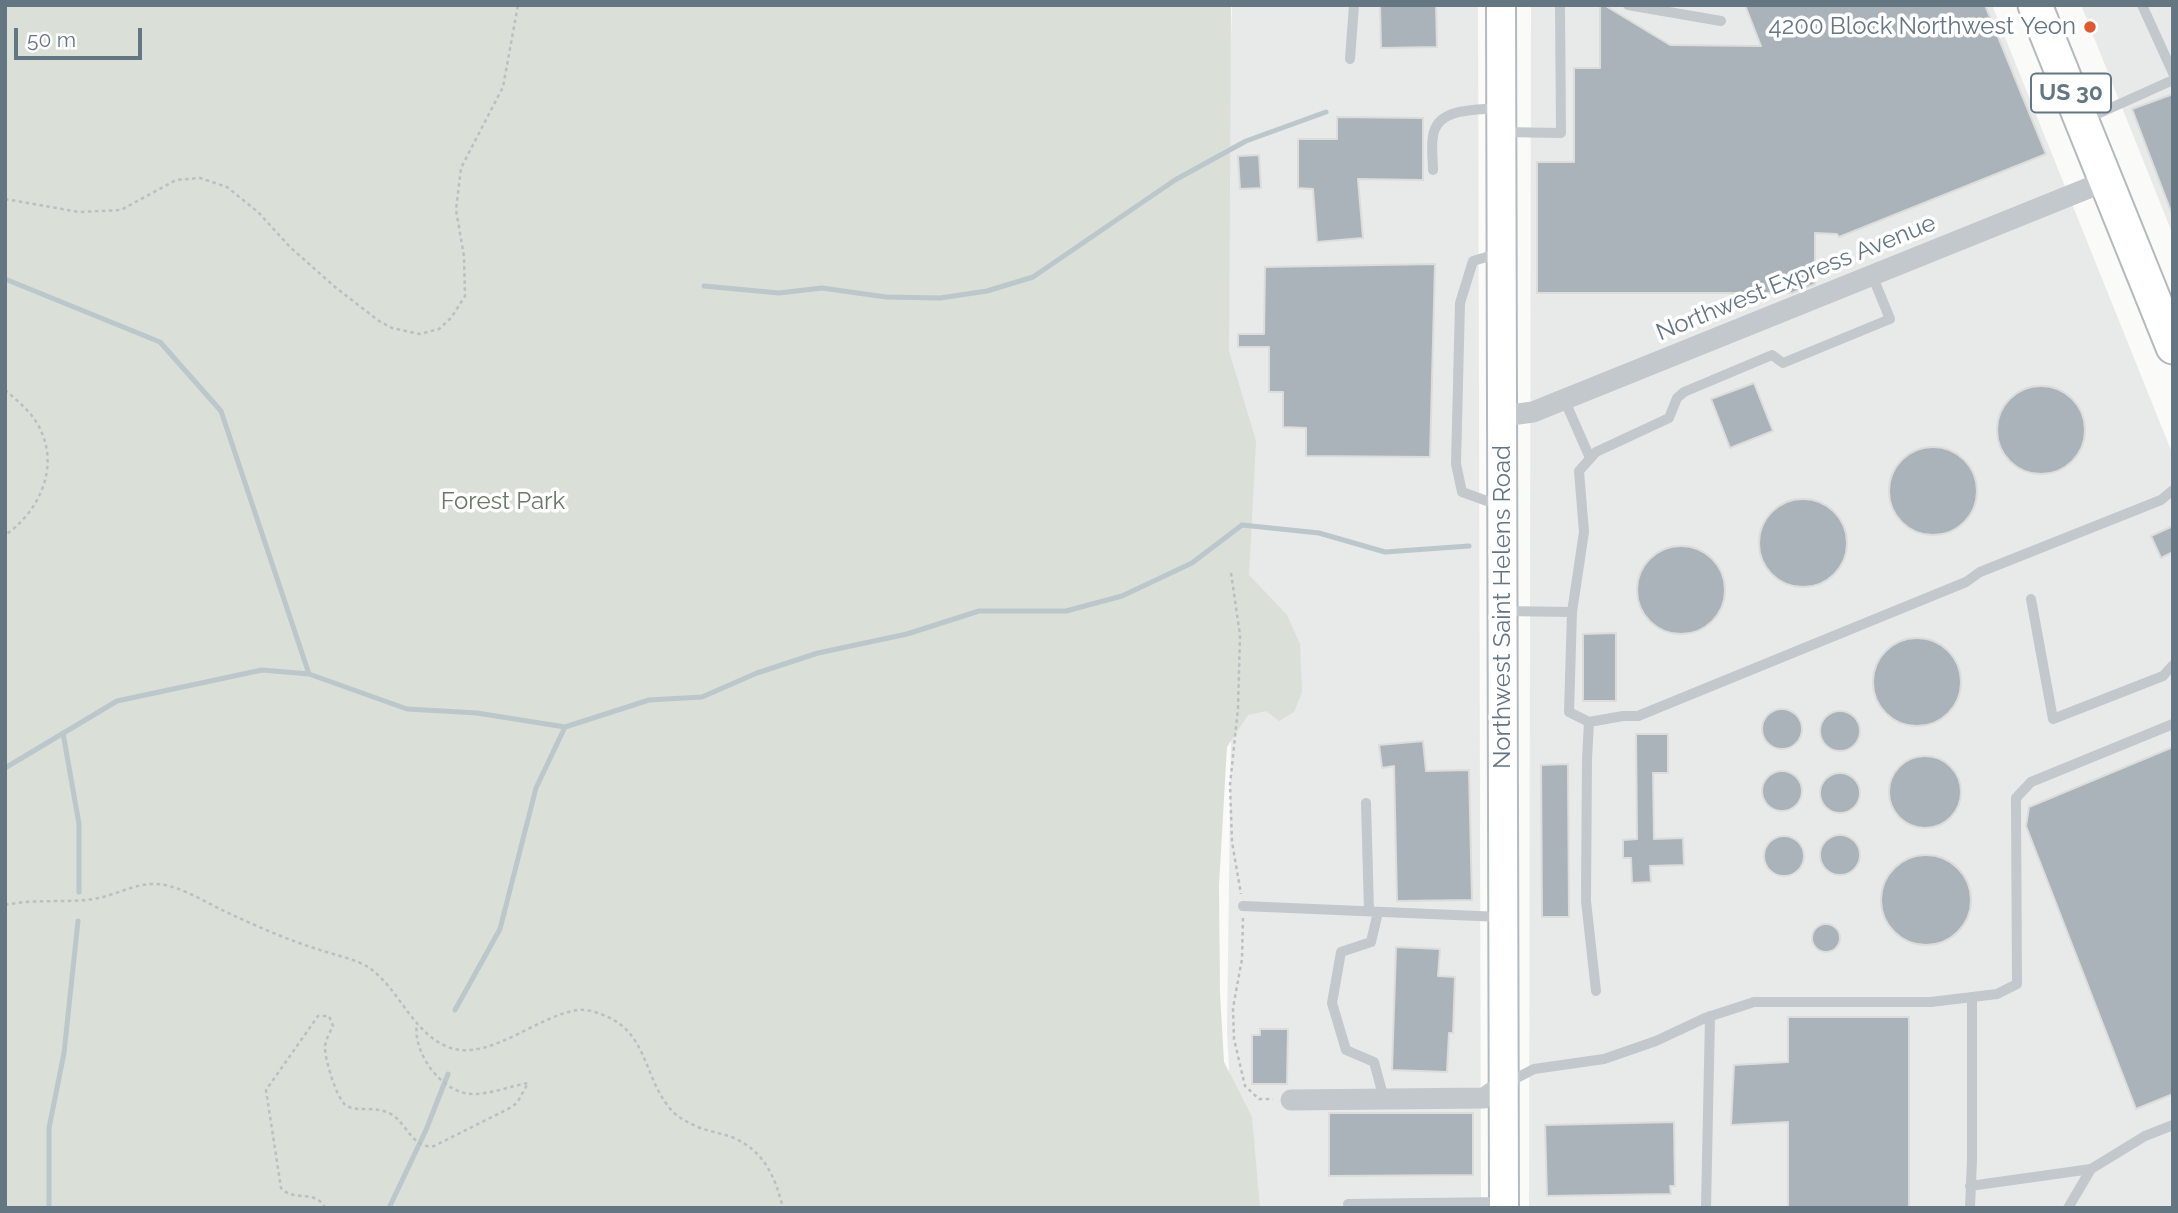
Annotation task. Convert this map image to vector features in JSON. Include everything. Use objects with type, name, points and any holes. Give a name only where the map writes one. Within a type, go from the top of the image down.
[{"type":"highway","name":"US 30","points":[[2035,5],[2173,347]]},
{"type":"main road","name":"Northwest Saint Helens Road","points":[[1501,5],[1504,1205]]},
{"type":"street","name":"Northwest Express Avenue","points":[[1503,416],[1533,412],[2106,181]]},
{"type":"street","points":[[1291,1100],[1484,1098],[1504,1084]]},
{"type":"lane","points":[[1350,59],[1354,5]]},
{"type":"lane","points":[[1433,170],[1433,135],[1437,125],[1453,113],[1560,132],[1560,5]]},
{"type":"lane","points":[[1628,5],[1721,21]]},
{"type":"lane","points":[[2142,5],[2173,73]]},
{"type":"lane","points":[[2082,121],[2173,80]]},
{"type":"lane","points":[[1502,253],[1473,261],[1460,303],[1456,464],[1462,492],[1503,507]]},
{"type":"lane","points":[[1872,275],[1890,319],[1783,363],[1772,355],[1684,392],[1677,398],[1669,418],[1596,452],[1579,471],[1584,532],[1572,612],[1569,712],[1589,722],[1638,716],[1966,582],[1980,572],[2161,499],[2173,490]]},
{"type":"lane","points":[[1564,399],[1590,458]]},
{"type":"lane","points":[[2031,599],[2053,719],[2163,676],[2173,665]]},
{"type":"lane","points":[[1503,611],[1572,612]]},
{"type":"lane","points":[[1589,722],[1586,901],[1596,991]]},
{"type":"lane","points":[[1504,1084],[1535,1069],[1605,1059],[1656,1041],[1710,1016],[1754,1002],[1931,1002],[1997,994],[2017,984],[2016,798],[2023,787],[2031,782],[2173,724]]},
{"type":"lane","points":[[1366,803],[1374,911],[1371,942],[1341,952],[1332,1003],[1346,1050],[1374,1062],[1384,1099]]},
{"type":"lane","points":[[1243,905],[1504,917]]},
{"type":"lane","points":[[1970,1208],[1972,997]]},
{"type":"lane","points":[[1706,1208],[1710,1016]]},
{"type":"lane","points":[[1970,1186],[2091,1169],[2145,1136],[2173,1125]]},
{"type":"lane","points":[[2068,1208],[2091,1169]]},
{"type":"lane","points":[[1348,1204],[1504,1205]]},
{"type":"path","points":[[5,199],[79,212],[121,210],[176,180],[200,178],[227,187],[258,212],[290,247],[379,321],[392,328],[420,334],[439,329],[451,318],[465,296],[464,256],[456,210],[461,168],[503,87],[518,5]]},
{"type":"path","points":[[5,390],[28,411],[41,429],[48,450],[47,475],[41,495],[17,527],[5,535]]},
{"type":"path","points":[[1231,573],[1240,635],[1238,708],[1230,785],[1232,842],[1243,905],[1242,959],[1233,1008],[1234,1039],[1245,1086],[1259,1099],[1291,1100]]},
{"type":"path","points":[[5,905],[27,900],[72,902],[102,898],[127,888],[155,884],[182,891],[295,942],[368,967],[399,997],[417,1023],[444,1045],[457,1050],[477,1049],[578,1010],[597,1012],[616,1021],[641,1047],[650,1073],[668,1106],[684,1121],[710,1132],[732,1137],[755,1150],[771,1170],[783,1208]]},
{"type":"path","points":[[325,1208],[321,1200],[309,1195],[287,1195],[281,1188],[266,1090],[318,1016],[329,1016],[333,1026],[325,1044],[325,1055],[339,1099],[354,1108],[367,1107],[391,1114],[405,1125],[416,1142],[426,1147],[435,1146],[508,1108],[517,1102],[528,1083],[472,1094],[456,1089],[433,1072],[421,1055],[415,1035],[417,1023]]},
{"type":"shaded area","points":[[1232,5],[1478,5],[1481,1208],[1236,1208],[1227,1031],[1231,733],[1224,276]]},
{"type":"shaded area","points":[[1531,5],[1992,5],[2173,455],[2173,1208],[1529,1208]]},
{"type":"shaded area","points":[[2081,5],[2173,5],[2173,235]]},
{"type":"green space","name":"Forest Park","points":[[5,5],[1231,5],[1229,351],[1256,441],[1249,575],[1287,615],[1300,644],[1302,692],[1294,712],[1279,721],[1266,711],[1248,715],[1227,747],[1219,885],[1224,1062],[1252,1117],[1260,1208],[5,1208]]},
{"type":"building","points":[[1380,5],[1436,5],[1437,47],[1381,48]]},
{"type":"building","points":[[1600,5],[1670,45],[1761,46],[1745,5],[1985,5],[2046,154],[1839,237],[1837,234],[1815,233],[1815,284],[1792,293],[1537,293],[1537,162],[1574,162],[1574,68],[1600,68]]},
{"type":"building","points":[[2173,94],[2173,214],[2172,214],[2132,109]]},
{"type":"building","points":[[1337,117],[1423,118],[1423,180],[1358,179],[1363,238],[1317,242],[1313,189],[1298,188],[1298,139],[1337,139]]},
{"type":"building","points":[[1259,155],[1261,188],[1240,189],[1238,156]]},
{"type":"building","points":[[1435,264],[1430,457],[1306,456],[1306,428],[1283,427],[1283,392],[1269,392],[1269,347],[1238,347],[1238,334],[1264,334],[1265,267]]},
{"type":"building","points":[[1754,383],[1773,431],[1730,448],[1711,399]]},
{"type":"building","points":[[2041,386],[2058,389],[2072,399],[2082,413],[2085,430],[2082,447],[2072,461],[2058,471],[2041,474],[2024,471],[2010,461],[2000,447],[1997,430],[2000,413],[2010,399],[2024,389]]},
{"type":"building","points":[[1933,447],[1950,450],[1964,460],[1974,474],[1977,491],[1974,508],[1964,522],[1950,532],[1933,535],[1916,532],[1902,522],[1892,508],[1889,491],[1892,474],[1902,460],[1916,450]]},
{"type":"building","points":[[1803,499],[1820,502],[1834,512],[1844,526],[1847,543],[1844,560],[1834,574],[1820,584],[1803,587],[1786,584],[1772,574],[1762,560],[1759,543],[1762,526],[1772,512],[1786,502]]},
{"type":"building","points":[[2173,526],[2173,552],[2161,558],[2151,536]]},
{"type":"building","points":[[1681,546],[1698,549],[1712,559],[1722,573],[1725,590],[1722,607],[1712,621],[1698,631],[1681,634],[1664,631],[1650,621],[1640,607],[1637,590],[1640,573],[1650,559],[1664,549]]},
{"type":"building","points":[[1616,633],[1616,701],[1583,701],[1583,634]]},
{"type":"building","points":[[1917,638],[1934,641],[1948,651],[1958,665],[1961,682],[1958,699],[1948,713],[1934,723],[1917,726],[1900,723],[1886,713],[1876,699],[1873,682],[1876,665],[1886,651],[1900,641]]},
{"type":"building","points":[[1782,709],[1796,715],[1802,729],[1796,743],[1782,749],[1768,743],[1762,729],[1768,715]]},
{"type":"building","points":[[1840,711],[1854,717],[1860,731],[1854,745],[1840,751],[1826,745],[1820,731],[1826,717]]},
{"type":"building","points":[[1636,734],[1668,734],[1668,773],[1653,773],[1654,839],[1683,838],[1684,865],[1650,866],[1651,882],[1632,883],[1631,858],[1623,858],[1623,840],[1637,839]]},
{"type":"building","points":[[1423,741],[1426,771],[1469,770],[1472,900],[1397,901],[1394,766],[1382,768],[1379,745]]},
{"type":"building","points":[[2173,747],[2173,1094],[2136,1109],[2026,826],[2029,807]]},
{"type":"building","points":[[1932,756],[1951,766],[1959,778],[1959,806],[1951,818],[1939,826],[1918,828],[1899,818],[1891,806],[1889,785],[1899,766],[1911,758]]},
{"type":"building","points":[[1568,764],[1569,917],[1542,917],[1541,765]]},
{"type":"building","points":[[1782,771],[1796,777],[1802,791],[1796,805],[1782,811],[1768,805],[1762,791],[1768,777]]},
{"type":"building","points":[[1840,773],[1854,779],[1860,793],[1854,807],[1840,813],[1826,807],[1820,793],[1826,779]]},
{"type":"building","points":[[1840,835],[1854,841],[1860,855],[1854,869],[1840,875],[1826,869],[1820,855],[1826,841]]},
{"type":"building","points":[[1784,836],[1798,842],[1804,856],[1798,870],[1784,876],[1770,870],[1764,856],[1770,842]]},
{"type":"building","points":[[1917,855],[1935,855],[1951,862],[1964,875],[1971,891],[1971,909],[1964,925],[1951,938],[1935,945],[1917,945],[1901,938],[1888,925],[1881,909],[1881,891],[1888,875],[1901,862]]},
{"type":"building","points":[[1826,924],[1836,928],[1840,938],[1836,948],[1826,952],[1816,948],[1812,938],[1816,928]]},
{"type":"building","points":[[1396,947],[1440,949],[1438,976],[1455,977],[1453,1033],[1449,1033],[1447,1072],[1392,1070]]},
{"type":"building","points":[[1788,1017],[1909,1017],[1909,1208],[1788,1208],[1788,1122],[1731,1125],[1734,1065],[1788,1062]]},
{"type":"building","points":[[1260,1029],[1288,1029],[1287,1084],[1252,1084],[1252,1035],[1260,1035]]},
{"type":"building","points":[[1329,1113],[1473,1113],[1473,1175],[1329,1176]]},
{"type":"building","points":[[1674,1122],[1675,1186],[1670,1186],[1671,1194],[1547,1196],[1545,1125]]},
{"type":"waterway","points":[[704,286],[779,293],[822,288],[886,297],[940,298],[987,291],[1033,277],[1175,180],[1246,141],[1326,112]]},
{"type":"waterway","points":[[5,279],[160,342],[221,411],[309,674],[407,709],[477,713],[565,727],[649,700],[702,697],[757,673],[818,653],[907,634],[979,611],[1066,611],[1122,596],[1192,563],[1242,525],[1319,533],[1385,552],[1469,546]]},
{"type":"waterway","points":[[5,768],[117,701],[262,670],[309,674]]},
{"type":"waterway","points":[[455,1010],[500,929],[536,788],[565,727]]},
{"type":"waterway","points":[[63,733],[79,824],[79,892]]},
{"type":"waterway","points":[[49,1208],[49,1128],[64,1053],[78,921]]},
{"type":"waterway","points":[[389,1208],[426,1130],[448,1074]]},
{"type":"place","name":"4200 Block Northwest Yeon","points":[[2090,27]]}]
